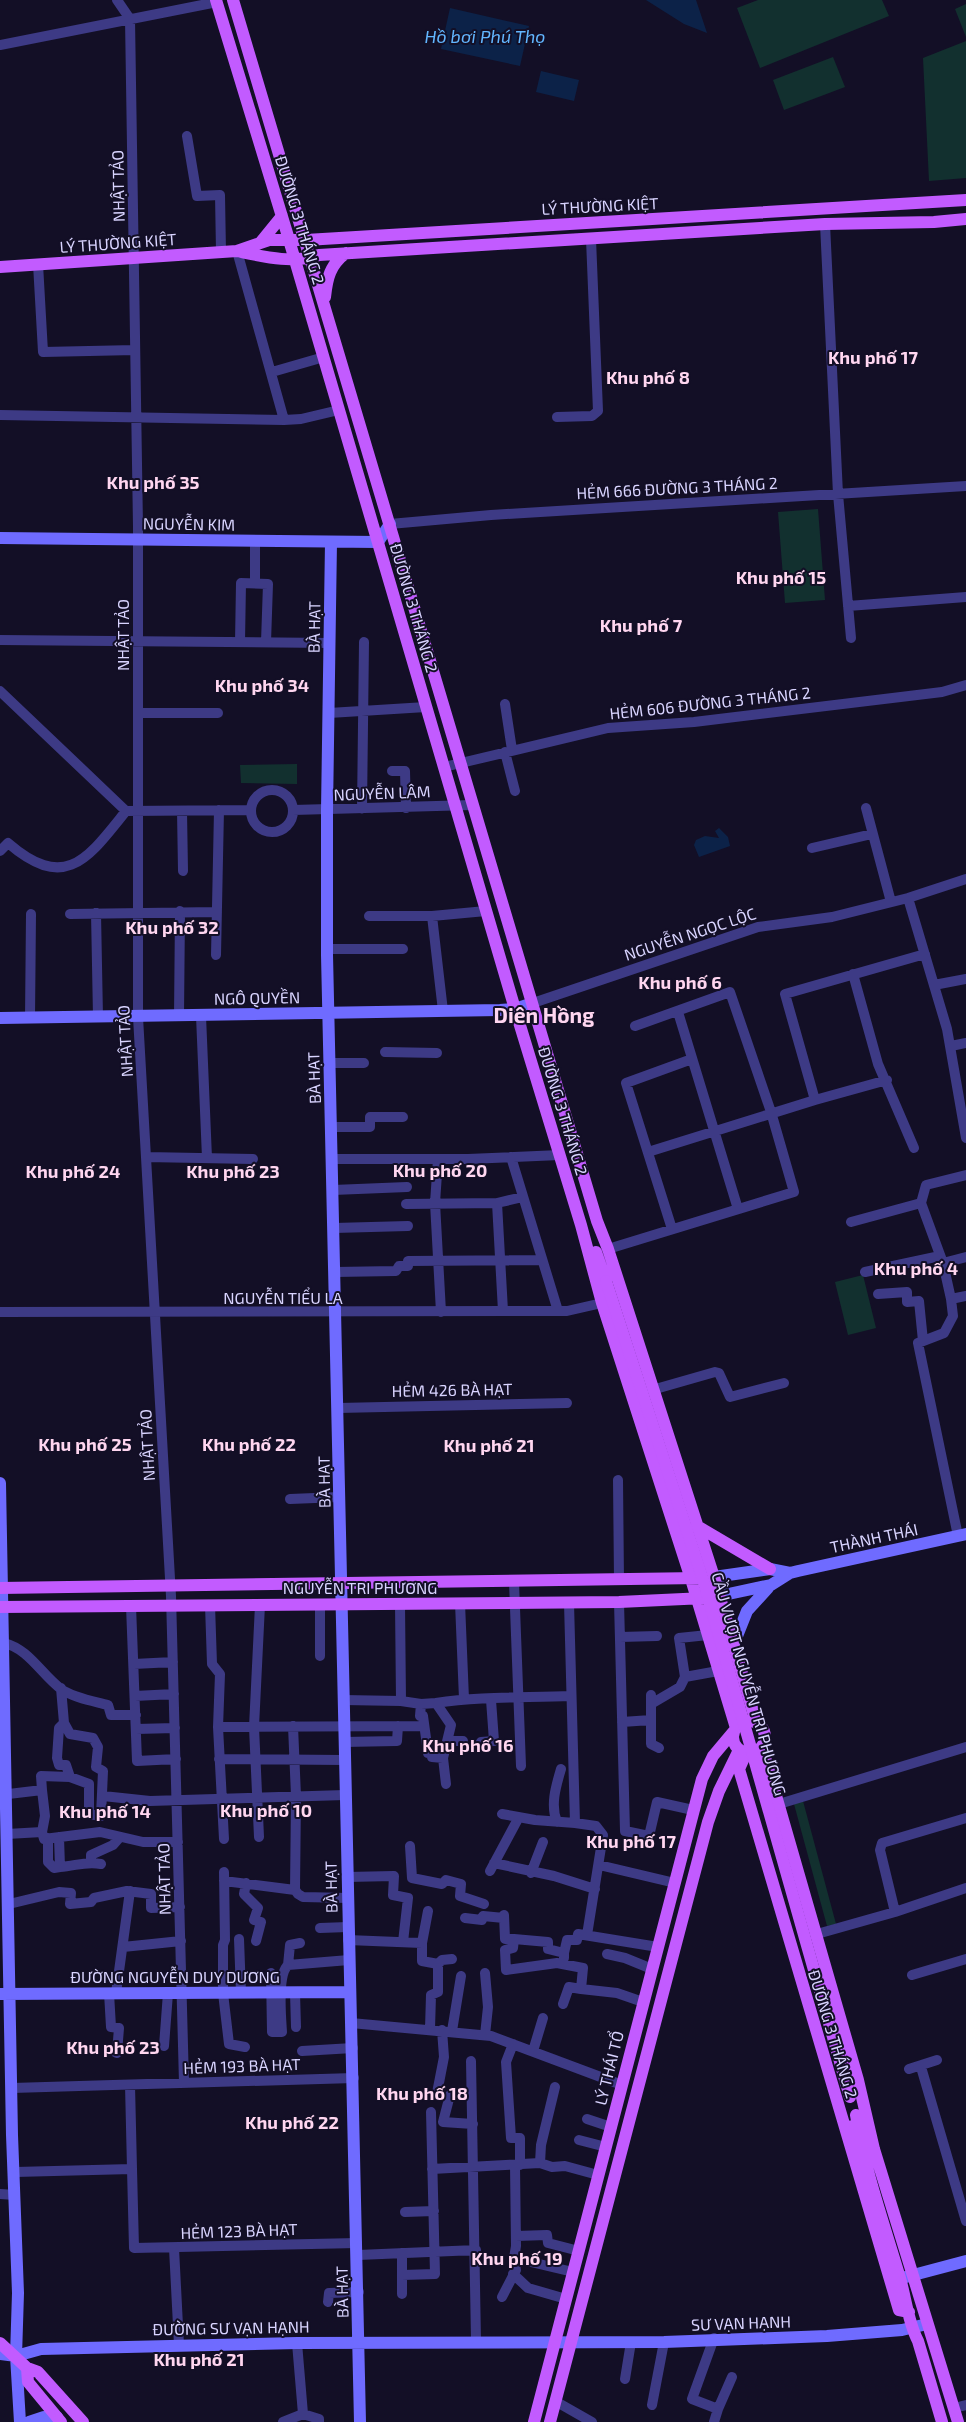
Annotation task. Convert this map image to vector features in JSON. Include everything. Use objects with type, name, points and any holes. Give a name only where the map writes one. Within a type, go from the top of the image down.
[{"type":"main road","name":"ĐƯỜNG 3 THÁNG 2","points":[[233,0],[312,258],[530,1004],[597,1221],[601,1266]]},
{"type":"main road","name":"ĐƯỜNG 3 THÁNG 2","points":[[216,1],[290,241],[294,260],[515,1009],[582,1226],[630,1401],[661,1499],[684,1557],[735,1729]]},
{"type":"main road","name":"LÝ THƯỜNG KIỆT","points":[[0,267],[237,251],[260,243],[330,238],[966,200]]},
{"type":"main road","points":[[260,243],[282,216]]},
{"type":"main road","points":[[299,218],[316,232],[330,238]]},
{"type":"main road","name":"LÝ THƯỜNG KIỆT","points":[[237,251],[273,259],[294,260],[312,258],[319,255],[825,224],[934,222],[966,219]]},
{"type":"main road","points":[[324,302],[330,272],[338,259],[346,254]]},
{"type":"main road","name":"ĐƯỜNG 3 THÁNG 2","points":[[597,1221],[612,1247],[675,1449],[689,1502],[720,1596],[756,1722]]},
{"type":"main road","name":"ĐƯỜNG 3 THÁNG 2","points":[[582,1226],[601,1266]]},
{"type":"main road","name":"CẦU VƯỢT NGUYỄN TRI PHƯƠNG","points":[[601,1266],[705,1586],[856,2115]]},
{"type":"main road","points":[[697,1526],[770,1569]]},
{"type":"main road","name":"NGUYỄN TRI PHƯƠNG","points":[[1,1588],[514,1582],[714,1577]]},
{"type":"main road","name":"NGUYỄN TRI PHƯƠNG","points":[[2,1607],[569,1603],[697,1600],[720,1596]]},
{"type":"main road","points":[[745,1721],[756,1722],[765,1732],[762,1747],[754,1753],[742,1754],[733,1742],[735,1729],[745,1721]]},
{"type":"main road","name":"LÝ THÁI TỔ","points":[[534,2422],[693,1810],[706,1769],[719,1747],[735,1729]]},
{"type":"main road","name":"ĐƯỜNG 3 THÁNG 2","points":[[762,1747],[821,1933],[858,2080],[868,2150],[862,2172]]},
{"type":"main road","name":"ĐƯỜNG 3 THÁNG 2","points":[[742,1754],[752,1800],[779,1898],[876,2217],[901,2279],[927,2324],[960,2406],[958,2422]]},
{"type":"main road","name":"LÝ THÁI TỔ","points":[[550,2422],[708,1822],[722,1787],[742,1754]]},
{"type":"main road","points":[[722,1787],[738,1791],[752,1800]]},
{"type":"main road","name":"ĐƯỜNG 3 THÁNG 2","points":[[807,1992],[854,2133],[868,2150]]},
{"type":"main road","points":[[644,2000],[661,2001]]},
{"type":"main road","name":"ĐƯỜNG 3 THÁNG 2","points":[[856,2115],[868,2150],[912,2329],[918,2341],[942,2422]]},
{"type":"main road","points":[[0,2343],[27,2368],[38,2372],[83,2422]]},
{"type":"main road","points":[[27,2368],[28,2382],[59,2420]]},
{"type":"street","points":[[117,0],[130,19]]},
{"type":"street","points":[[0,45],[216,1]]},
{"type":"street","name":"NHẬT TẢO","points":[[130,19],[138,540],[138,1017],[171,1606],[184,2083]]},
{"type":"street","points":[[187,136],[198,196],[220,195],[221,252]]},
{"type":"street","points":[[825,224],[838,494],[851,638]]},
{"type":"street","points":[[557,417],[592,416],[598,411],[591,239]]},
{"type":"street","points":[[237,251],[284,420]]},
{"type":"street","points":[[38,264],[43,352],[135,350]]},
{"type":"street","points":[[272,372],[324,357]]},
{"type":"street","points":[[0,415],[296,420],[339,410]]},
{"type":"street","name":"HẺM 666 ĐƯỜNG 3 THÁNG 2","points":[[390,524],[491,515],[966,486]]},
{"type":"street","points":[[378,542],[390,524]]},
{"type":"street","name":"NGUYỄN KIM","points":[[0,538],[378,542]]},
{"type":"street","points":[[255,541],[255,584]]},
{"type":"street","name":"BÀ HẠT","points":[[331,542],[327,950],[342,1583],[343,1726],[359,2292],[360,2422]]},
{"type":"street","points":[[240,642],[242,584],[268,584],[266,642]]},
{"type":"street","points":[[848,606],[966,597]]},
{"type":"street","points":[[0,640],[330,642]]},
{"type":"street","points":[[362,809],[364,642]]},
{"type":"street","name":"HẺM 606 ĐƯỜNG 3 THÁNG 2","points":[[444,767],[608,728],[694,722],[942,692],[966,684]]},
{"type":"street","points":[[0,691],[126,811]]},
{"type":"street","points":[[505,704],[508,751],[515,791]]},
{"type":"street","points":[[329,713],[426,706]]},
{"type":"street","points":[[138,713],[218,713]]},
{"type":"street","points":[[392,771],[405,771],[406,808]]},
{"type":"street","points":[[272,789],[285,793],[292,804],[293,810],[292,817],[284,828],[272,832],[259,828],[254,823],[250,810],[252,803],[260,793],[272,789]]},
{"type":"street","name":"NGUYỄN LÂM","points":[[293,810],[472,805]]},
{"type":"street","points":[[866,808],[891,902]]},
{"type":"street","points":[[216,955],[220,810]]},
{"type":"street","points":[[0,850],[8,843],[32,861],[46,866],[72,866],[90,853],[126,811],[250,810]]},
{"type":"street","points":[[182,811],[183,871]]},
{"type":"street","points":[[812,848],[872,834]]},
{"type":"street","name":"NGUYỄN NGỌC LỘC","points":[[515,1009],[758,927],[832,917],[908,898],[966,879]]},
{"type":"street","points":[[908,898],[951,1046],[966,1138]]},
{"type":"street","points":[[179,1016],[180,911]]},
{"type":"street","points":[[369,916],[432,916],[486,911]]},
{"type":"street","points":[[70,914],[96,912],[217,912]]},
{"type":"street","points":[[96,912],[98,1018]]},
{"type":"street","points":[[30,914],[30,1018]]},
{"type":"street","points":[[432,916],[443,1011]]},
{"type":"street","points":[[327,950],[403,949]]},
{"type":"street","points":[[815,1100],[785,994],[925,954]]},
{"type":"street","points":[[853,974],[878,1064],[887,1080],[914,1148]]},
{"type":"street","points":[[934,985],[966,979]]},
{"type":"street","points":[[612,1247],[794,1192],[771,1112],[730,992],[635,1026]]},
{"type":"street","name":"NGÔ QUYỀN","points":[[0,1018],[98,1018],[515,1009]]},
{"type":"street","points":[[678,1012],[738,1209]]},
{"type":"street","points":[[201,1016],[207,1158]]},
{"type":"street","points":[[951,1046],[966,1043]]},
{"type":"street","points":[[385,1052],[437,1053]]},
{"type":"street","points":[[672,1229],[626,1082],[692,1059]]},
{"type":"street","points":[[330,1063],[364,1063]]},
{"type":"street","points":[[648,1152],[771,1112],[887,1080]]},
{"type":"street","points":[[332,1127],[370,1127],[370,1117],[403,1117]]},
{"type":"street","points":[[332,1159],[438,1159],[560,1154]]},
{"type":"street","points":[[146,1157],[253,1159]]},
{"type":"street","points":[[511,1157],[542,1260],[562,1311]]},
{"type":"street","points":[[438,1159],[435,1203],[440,1261],[440,1312]]},
{"type":"street","points":[[962,1535],[918,1342],[944,1333],[953,1316],[942,1259],[921,1203],[926,1185],[966,1175]]},
{"type":"street","points":[[333,1190],[407,1187]]},
{"type":"street","points":[[406,1204],[497,1203],[523,1196]]},
{"type":"street","points":[[497,1203],[502,1260],[503,1311]]},
{"type":"street","points":[[850,1222],[921,1203]]},
{"type":"street","points":[[334,1228],[408,1226]]},
{"type":"street","points":[[866,1272],[942,1259],[966,1257]]},
{"type":"street","points":[[335,1272],[396,1271],[399,1266],[408,1263],[440,1261],[542,1260]]},
{"type":"street","points":[[878,1294],[907,1292],[907,1302],[919,1301],[923,1341]]},
{"type":"street","points":[[951,1300],[966,1296]]},
{"type":"street","name":"NGUYỄN TIỂU LA","points":[[0,1312],[562,1311],[602,1303]]},
{"type":"street","points":[[656,1389],[714,1372],[719,1374],[730,1396],[784,1383]]},
{"type":"street","name":"HẺM 426 BÀ HẠT","points":[[338,1408],[568,1403]]},
{"type":"street","points":[[618,1480],[619,1580]]},
{"type":"street","points":[[0,1483],[1,1588],[4,1643],[4,1866],[9,1904],[5,1994],[12,2088],[15,2172],[18,2293],[16,2356],[20,2422]]},
{"type":"street","points":[[290,1499],[340,1497]]},
{"type":"street","name":"THÀNH THÁI","points":[[720,1596],[772,1585],[790,1573],[962,1535]]},
{"type":"street","name":"THÀNH THÁI","points":[[714,1577],[770,1569],[790,1573]]},
{"type":"street","points":[[514,1582],[521,1766]]},
{"type":"street","points":[[733,1646],[747,1611],[756,1599],[772,1585]]},
{"type":"street","points":[[619,1602],[625,1831],[650,1836],[657,1802],[693,1810]]},
{"type":"street","points":[[569,1603],[576,1823]]},
{"type":"street","points":[[400,1604],[401,1701]]},
{"type":"street","points":[[460,1604],[464,1699]]},
{"type":"street","points":[[210,1605],[212,1664],[220,1674],[218,1727],[224,1839]]},
{"type":"street","points":[[259,1837],[254,1727],[260,1605]]},
{"type":"street","points":[[320,1605],[320,1656]]},
{"type":"street","points":[[131,1606],[137,1761],[176,1759]]},
{"type":"street","points":[[658,1748],[651,1744],[651,1700],[680,1687],[685,1677],[679,1638],[708,1635]]},
{"type":"street","points":[[620,1637],[658,1636]]},
{"type":"street","points":[[4,1643],[21,1650],[61,1688],[74,1696],[108,1705],[111,1715],[136,1716]]},
{"type":"street","points":[[134,1664],[173,1662]]},
{"type":"street","points":[[685,1677],[718,1671]]},
{"type":"street","points":[[61,1688],[64,1723],[70,1734],[94,1738],[98,1747],[96,1767],[103,1772],[103,1796],[101,1816],[89,1814],[89,1784],[70,1777],[41,1776],[48,1862],[54,1868],[96,1863],[91,1855],[113,1845],[120,1837]]},
{"type":"street","points":[[135,1696],[174,1694]]},
{"type":"street","points":[[343,1700],[401,1701],[420,1704],[464,1699],[491,1700],[571,1696]]},
{"type":"street","points":[[481,1742],[494,1741],[491,1700]]},
{"type":"street","points":[[436,1703],[451,1724],[443,1758],[446,1784]]},
{"type":"street","points":[[420,1704],[420,1716],[423,1716],[428,1752],[432,1752],[432,1757],[443,1758]]},
{"type":"street","points":[[622,1722],[651,1720]]},
{"type":"street","points":[[64,1723],[59,1728],[57,1758],[59,1764],[66,1765],[70,1777]]},
{"type":"street","points":[[293,1726],[296,1796],[295,1890]]},
{"type":"street","points":[[344,1742],[396,1741],[398,1726]]},
{"type":"street","points":[[218,1727],[424,1726]]},
{"type":"street","points":[[136,1729],[175,1728]]},
{"type":"street","points":[[448,1741],[463,1742]]},
{"type":"street","points":[[779,1804],[966,1746]]},
{"type":"street","points":[[220,1759],[256,1761],[344,1760]]},
{"type":"street","points":[[557,1822],[552,1812],[556,1784],[561,1769]]},
{"type":"street","points":[[3,1795],[42,1790]]},
{"type":"street","points":[[103,1796],[150,1801],[345,1795]]},
{"type":"street","points":[[502,1814],[596,1826],[603,1835],[587,1935]]},
{"type":"street","points":[[519,1817],[492,1867],[554,1876],[595,1889]]},
{"type":"street","points":[[895,1912],[880,1850],[882,1843],[966,1818]]},
{"type":"street","points":[[5,1831],[59,1837],[100,1832],[143,1842],[178,1842]]},
{"type":"street","points":[[59,1837],[60,1867]]},
{"type":"street","points":[[531,1873],[543,1842]]},
{"type":"street","points":[[410,1846],[412,1878],[442,1884],[446,1880],[461,1884],[460,1896],[484,1904]]},
{"type":"street","points":[[599,1866],[675,1882]]},
{"type":"street","points":[[245,2047],[229,2044],[222,1993],[225,1936],[224,1876],[246,1883],[295,1890],[303,1897],[348,1898]]},
{"type":"street","points":[[347,1877],[394,1876],[393,1895],[408,1898],[403,1942]]},
{"type":"street","points":[[225,1936],[259,1941],[261,1922],[254,1920],[258,1908],[244,1894],[246,1883]]},
{"type":"street","points":[[821,1933],[895,1912],[966,1888]]},
{"type":"street","points":[[9,1904],[59,1892],[71,1893],[70,1904],[91,1902],[94,1898],[130,1891],[151,1894],[151,1908],[180,1907]]},
{"type":"street","points":[[116,2052],[119,2028],[111,2028],[112,1993],[123,1947],[130,1891]]},
{"type":"street","points":[[428,1911],[422,1943],[422,1961],[438,1964]]},
{"type":"street","points":[[465,1918],[504,1916],[505,1939],[548,1942],[548,1949],[583,1968],[581,1989]]},
{"type":"street","points":[[320,1928],[403,1942],[422,1943]]},
{"type":"street","points":[[564,1959],[567,1940],[577,1940],[578,1934],[658,1947]]},
{"type":"street","points":[[239,1939],[242,1993]]},
{"type":"street","points":[[514,1939],[513,1948],[505,1950],[506,1970],[564,1959]]},
{"type":"street","points":[[123,1947],[181,1941]]},
{"type":"street","points":[[288,1965],[290,1945],[300,1943]]},
{"type":"street","points":[[607,1954],[625,1958],[652,1969]]},
{"type":"street","points":[[430,2029],[431,1994],[438,1992],[438,1964],[442,1960],[452,1959]]},
{"type":"street","points":[[277,2032],[272,2032],[276,1993],[284,1968],[288,1965],[349,1960]]},
{"type":"street","points":[[912,1975],[966,1960]]},
{"type":"street","points":[[271,1973],[276,1993]]},
{"type":"street","points":[[485,1973],[488,2007],[485,2035]]},
{"type":"street","points":[[437,2093],[447,2030],[461,1976]]},
{"type":"street","points":[[563,2004],[569,1987],[617,1992],[644,2000]]},
{"type":"street","points":[[295,1992],[296,2027]]},
{"type":"street","name":"ĐƯỜNG NGUYỄN DUY DƯƠNG","points":[[5,1994],[350,1992]]},
{"type":"street","points":[[164,2046],[168,1993]]},
{"type":"street","points":[[533,2051],[543,2018]]},
{"type":"street","points":[[352,2023],[447,2030],[485,2035],[622,2085]]},
{"type":"street","points":[[502,2297],[516,2270],[514,2258],[517,2165],[520,2138],[511,2138],[506,2062],[514,2044]]},
{"type":"street","points":[[302,2051],[352,2048]]},
{"type":"street","points":[[909,2069],[921,2067],[937,2060]]},
{"type":"street","points":[[471,2061],[476,2250],[476,2342]]},
{"type":"street","points":[[921,2067],[966,2221]]},
{"type":"street","name":"HẺM 193 BÀ HẠT","points":[[12,2088],[354,2078]]},
{"type":"street","points":[[15,2172],[132,2169],[130,2085]]},
{"type":"street","points":[[540,2163],[540,2145],[555,2087]]},
{"type":"street","points":[[450,2095],[443,2122],[473,2124]]},
{"type":"street","points":[[402,2274],[436,2274],[432,2112]]},
{"type":"street","points":[[587,2119],[611,2127]]},
{"type":"street","points":[[579,2140],[606,2147]]},
{"type":"street","points":[[432,2169],[540,2163],[552,2167],[565,2166],[598,2175]]},
{"type":"street","name":"HẺM 123 BÀ HẠT","points":[[132,2169],[134,2248],[358,2249],[402,2253],[476,2250]]},
{"type":"street","points":[[0,2196],[15,2195]]},
{"type":"street","points":[[405,2212],[434,2211]]},
{"type":"street","points":[[516,2236],[547,2235],[548,2243],[578,2251]]},
{"type":"street","points":[[174,2248],[179,2345]]},
{"type":"street","points":[[402,2253],[402,2294]]},
{"type":"street","points":[[514,2258],[573,2272]]},
{"type":"street","points":[[901,2279],[966,2261]]},
{"type":"street","points":[[513,2274],[528,2288],[566,2298]]},
{"type":"street","points":[[328,2302],[329,2293],[359,2292]]},
{"type":"street","name":"SƯ VẠN HẠNH","points":[[555,2341],[664,2342],[714,2338],[827,2336],[912,2329],[927,2324]]},
{"type":"street","points":[[714,2338],[692,2399],[718,2410]]},
{"type":"street","name":"ĐƯỜNG SƯ VẠN HẠNH","points":[[0,2354],[16,2356],[41,2349],[297,2342],[555,2341]]},
{"type":"street","points":[[297,2342],[303,2414]]},
{"type":"street","points":[[625,2379],[631,2342]]},
{"type":"street","points":[[652,2405],[664,2342]]},
{"type":"street","points":[[714,2422],[732,2377]]},
{"type":"street","points":[[555,2401],[592,2422]]},
{"type":"street","points":[[283,2422],[303,2414],[319,2419],[319,2422]]},
{"type":"street","points":[[29,2422],[44,2417],[59,2420]]},
{"type":"green space","points":[[758,0],[882,0],[889,16],[760,68],[737,8]]},
{"type":"green space","points":[[966,4],[966,37],[955,9]]},
{"type":"green space","points":[[966,41],[966,178],[929,181],[923,58]]},
{"type":"green space","points":[[833,57],[845,87],[784,110],[773,80]]},
{"type":"green space","points":[[818,509],[825,600],[785,603],[778,512]]},
{"type":"green space","points":[[297,764],[297,784],[241,783],[240,765]]},
{"type":"green space","points":[[863,1275],[876,1328],[848,1335],[835,1282]]},
{"type":"green space","points":[[803,1801],[836,1924],[827,1926],[794,1804]]},
{"type":"water","points":[[646,0],[696,0],[707,33],[684,24]]},
{"type":"water","name":"Hồ bơi Phú Thọ","points":[[450,8],[529,26],[520,66],[441,49]]},
{"type":"water","points":[[541,71],[579,80],[574,101],[536,92]]},
{"type":"water","points":[[719,828],[728,837],[730,846],[699,857],[694,845],[696,840],[705,836],[719,838],[715,831]]},
{"type":"district","name":"Khu phố 17","points":[[873,358]]},
{"type":"district","name":"Khu phố 8","points":[[648,378]]},
{"type":"district","name":"Khu phố 35","points":[[153,483]]},
{"type":"district","name":"Khu phố 15","points":[[781,578]]},
{"type":"district","name":"Khu phố 7","points":[[641,626]]},
{"type":"district","name":"Khu phố 34","points":[[262,686]]},
{"type":"district","name":"Khu phố 32","points":[[172,928]]},
{"type":"district","name":"Khu phố 6","points":[[680,983]]},
{"type":"district","name":"Diên Hồng","points":[[544,1016]]},
{"type":"district","name":"Khu phố 20","points":[[440,1171]]},
{"type":"district","name":"Khu phố 24","points":[[73,1172]]},
{"type":"district","name":"Khu phố 23","points":[[233,1172]]},
{"type":"district","name":"Khu phố 4","points":[[916,1269]]},
{"type":"district","name":"Khu phố 25","points":[[85,1445]]},
{"type":"district","name":"Khu phố 22","points":[[249,1445]]},
{"type":"district","name":"Khu phố 21","points":[[489,1446]]},
{"type":"district","name":"Khu phố 16","points":[[468,1746]]},
{"type":"district","name":"Khu phố 10","points":[[266,1811]]},
{"type":"district","name":"Khu phố 14","points":[[105,1812]]},
{"type":"district","name":"Khu phố 17","points":[[631,1842]]},
{"type":"district","name":"Khu phố 23","points":[[113,2048]]},
{"type":"district","name":"Khu phố 18","points":[[422,2094]]},
{"type":"district","name":"Khu phố 22","points":[[292,2123]]},
{"type":"district","name":"Khu phố 19","points":[[517,2259]]},
{"type":"district","name":"Khu phố 21","points":[[199,2360]]}]
